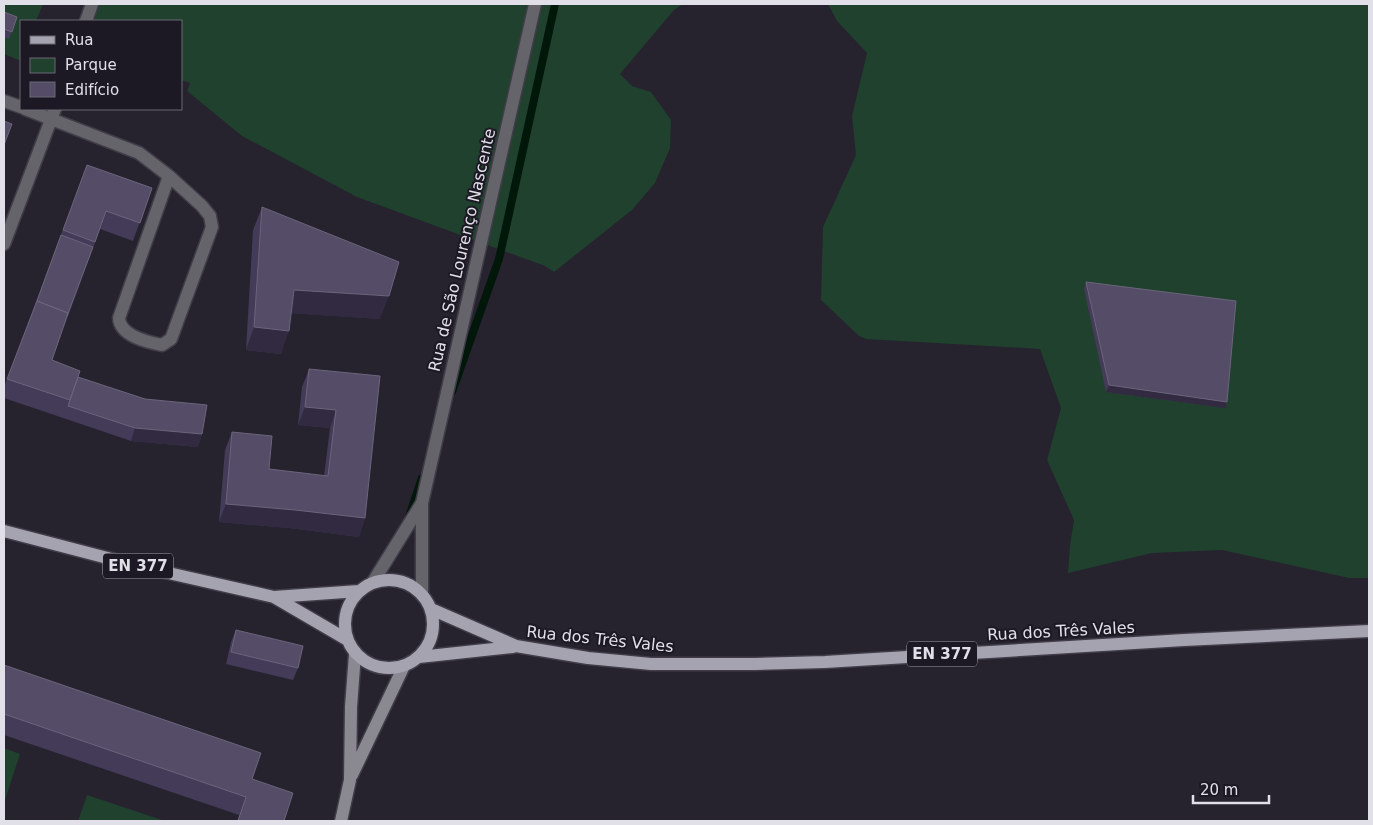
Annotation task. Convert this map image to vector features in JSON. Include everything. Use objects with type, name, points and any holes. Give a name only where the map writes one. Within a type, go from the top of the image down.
[{"type":"main road","name":"Rua dos Três Vales","points":[[4,531],[142,567],[274,597],[358,591],[373,582],[391,579],[408,583],[422,594],[431,609],[434,626],[429,643],[419,657],[404,666],[387,669],[370,665],[355,654],[346,639],[274,597]]},
{"type":"main road","points":[[346,639],[344,622],[348,605],[358,591]]},
{"type":"main road","name":"Rua dos Três Vales","points":[[431,609],[516,646],[588,658],[651,664],[825,662],[1174,640],[1369,631]]},
{"type":"main road","name":"Rua dos Três Vales","points":[[419,657],[516,646]]},
{"type":"street","points":[[86,20],[92,4]]},
{"type":"street","name":"Rua de São Lourenço Nascente","points":[[422,594],[422,503],[535,4]]},
{"type":"street","points":[[4,100],[20,107]]},
{"type":"street","points":[[31,110],[53,114],[132,150],[169,176],[207,211],[212,221],[212,227],[173,335],[168,342],[162,345],[129,334],[122,328],[119,318],[169,176]]},
{"type":"street","points":[[4,244],[53,114]]},
{"type":"street","name":"Rua de São Lourenço Nascente","points":[[373,582],[422,503]]},
{"type":"street","points":[[341,821],[350,780],[351,707],[355,654]]},
{"type":"street","points":[[350,780],[404,666]]},
{"type":"green space","points":[[4,4],[43,4],[36,20],[20,20],[20,61],[4,54]]},
{"type":"green space","points":[[99,4],[683,4],[674,10],[620,74],[632,86],[651,92],[671,120],[670,148],[655,183],[632,210],[554,272],[545,266],[357,197],[242,136],[187,91],[190,83],[182,80],[182,20],[92,20]]},
{"type":"green space","points":[[828,4],[1369,4],[1369,578],[1349,578],[1222,550],[1152,553],[1068,573],[1074,520],[1047,460],[1061,408],[1040,349],[866,339],[859,336],[821,300],[823,227],[856,155],[852,116],[867,53],[837,21]]},
{"type":"green space","points":[[4,748],[20,754],[4,803]]},
{"type":"green space","points":[[87,795],[165,821],[78,821]]},
{"type":"building","points":[[4,12],[17,17],[12,32],[4,29]]},
{"type":"building","points":[[4,121],[12,124],[4,145]]},
{"type":"building","points":[[87,165],[152,188],[140,223],[106,211],[95,242],[63,230]]},
{"type":"building","points":[[262,207],[399,262],[389,296],[294,290],[289,331],[254,327]]},
{"type":"building","points":[[61,235],[93,247],[67,316],[68,313],[37,301]]},
{"type":"building","points":[[1086,282],[1236,301],[1227,402],[1109,385]]},
{"type":"building","points":[[37,301],[68,313],[52,360],[80,371],[70,400],[7,379]]},
{"type":"building","points":[[309,369],[380,376],[365,518],[226,504],[232,432],[272,436],[269,469],[328,476],[336,410],[305,407]]},
{"type":"building","points":[[78,377],[145,399],[207,405],[202,434],[135,428],[68,406]]},
{"type":"building","points":[[236,630],[303,646],[298,668],[231,652]]},
{"type":"building","points":[[4,665],[261,753],[252,779],[293,793],[284,821],[238,821],[246,797],[4,714]]},
{"type":"waterway","points":[[452,392],[499,259],[555,4]]},
{"type":"waterway","points":[[409,517],[422,478]]}]
